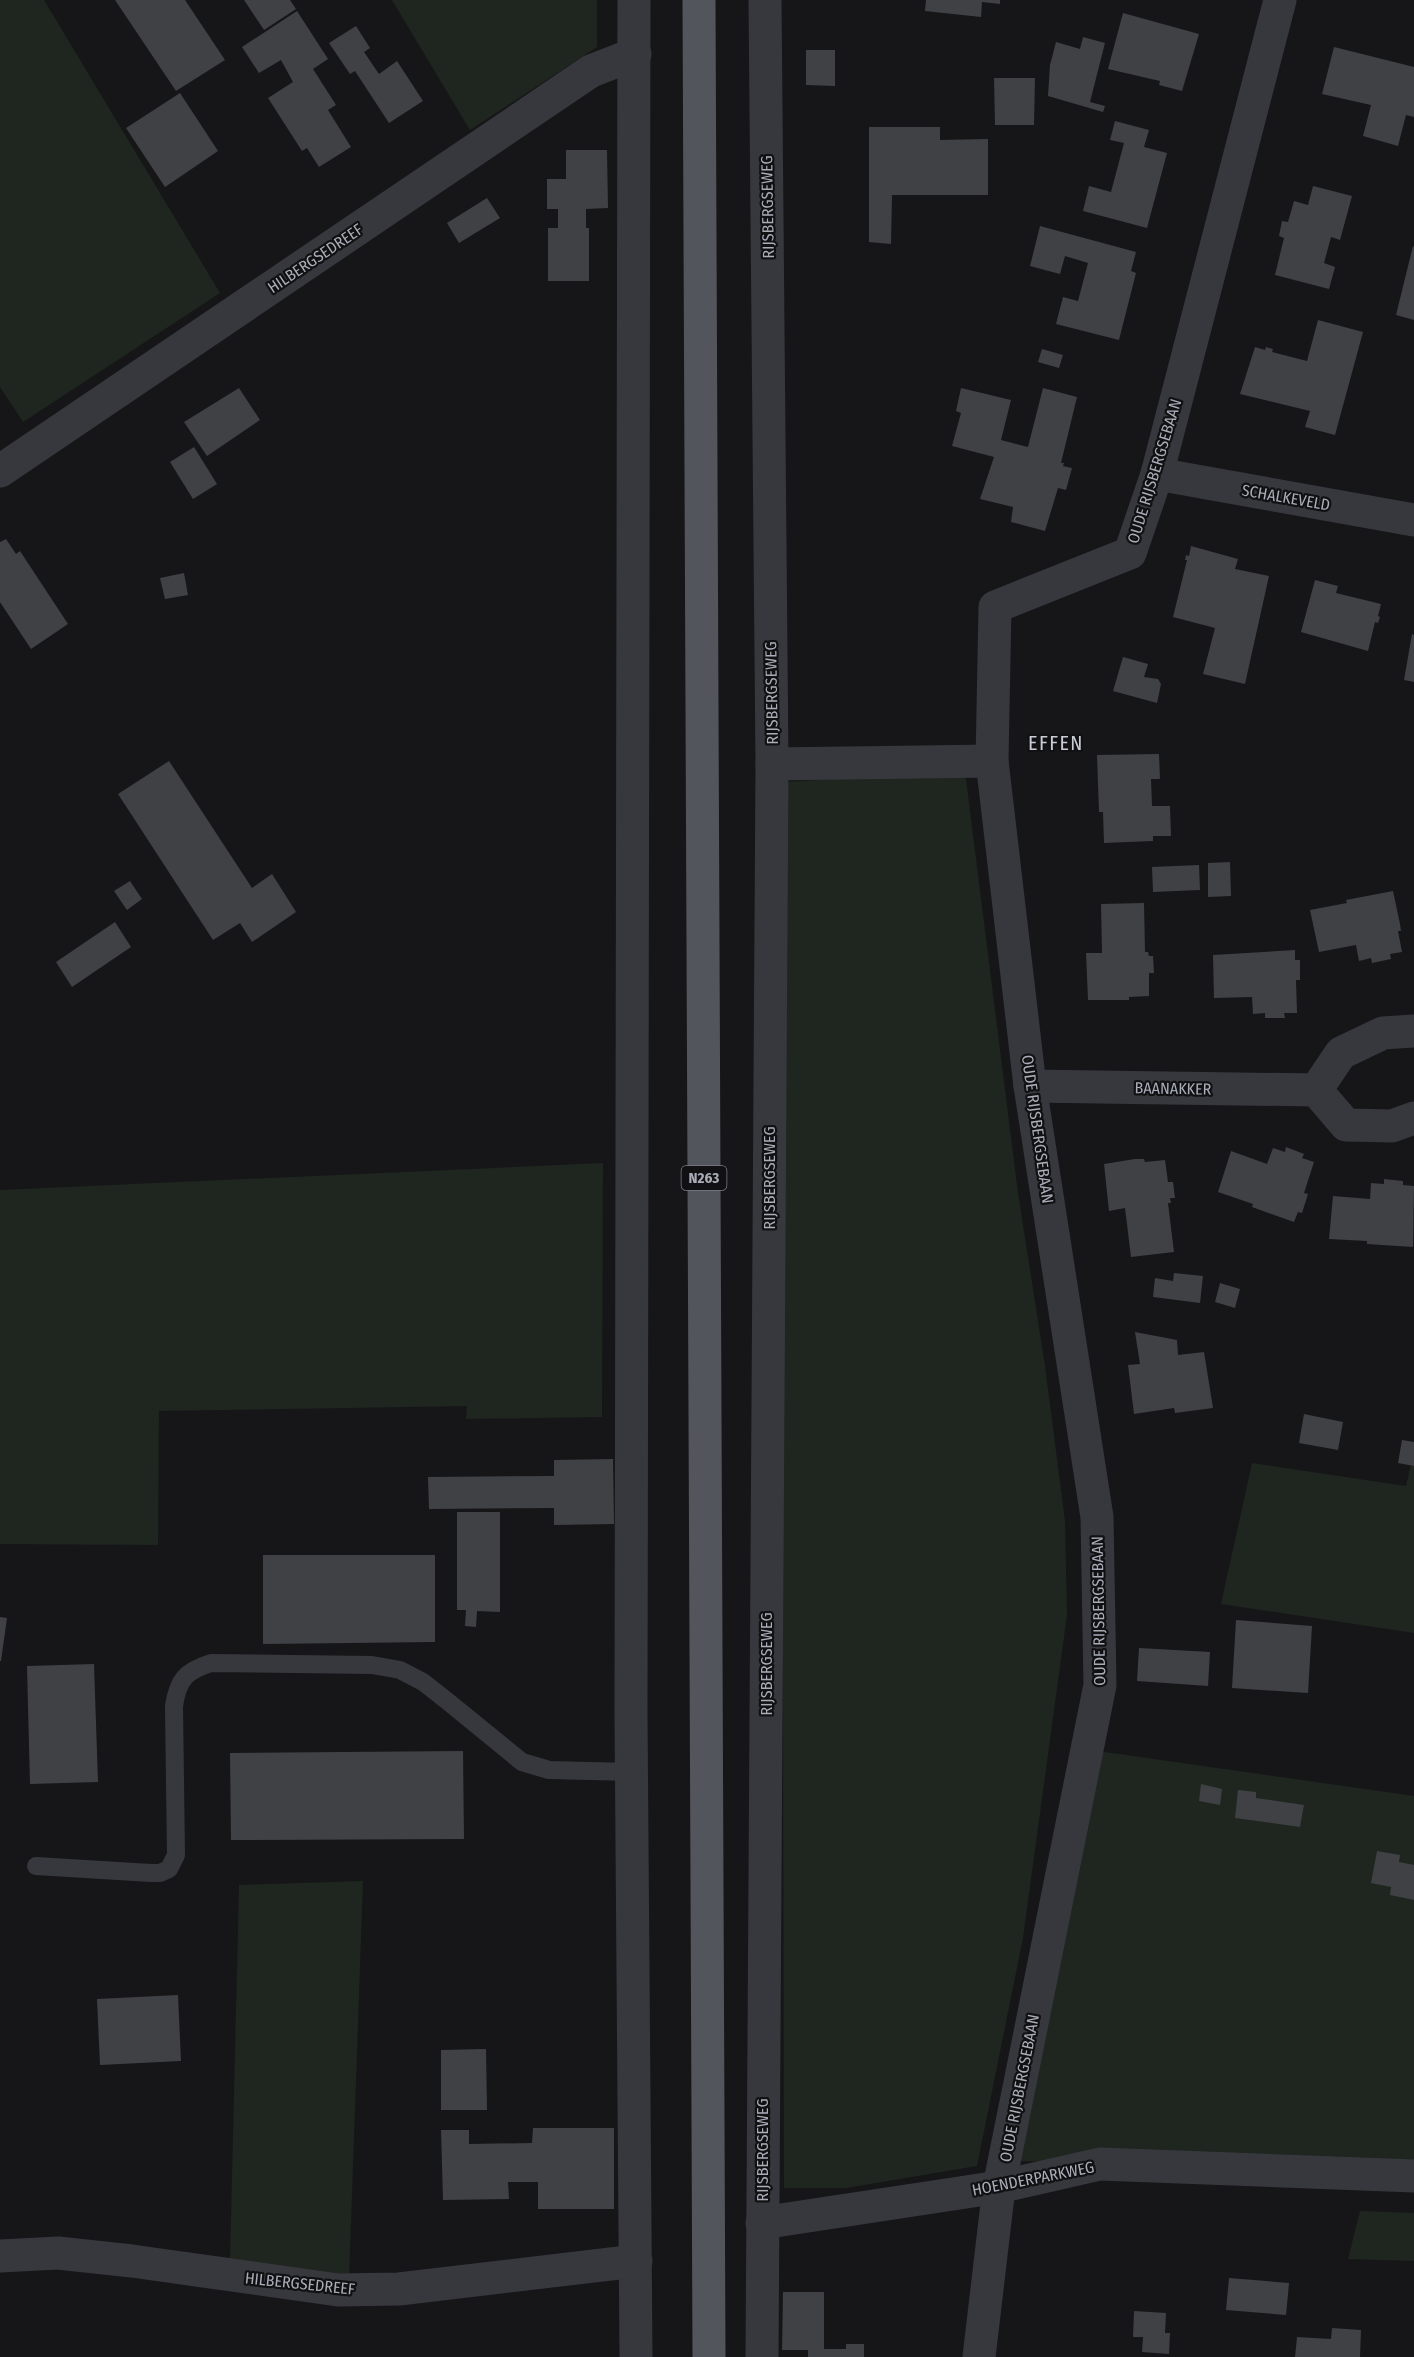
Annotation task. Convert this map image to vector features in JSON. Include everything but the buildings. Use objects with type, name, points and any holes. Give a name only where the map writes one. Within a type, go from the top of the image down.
[{"type":"main road","name":"N263","points":[[699,0],[709,2357]]},
{"type":"street","points":[[634,0],[632,1772],[636,2357]]},
{"type":"street","name":"RIJSBERGSEWEG","points":[[762,2357],[772,764],[765,0]]},
{"type":"street","name":"OUDE RIJSBERGSEBAAN","points":[[979,2357],[999,2187],[1101,1685],[1097,1517],[1030,1086],[992,760],[994,607],[1130,553],[1157,474],[1280,0]]},
{"type":"street","name":"HILBERGSEDREEF","points":[[0,471],[591,71],[635,54]]},
{"type":"street","name":"SCHALKEVELD","points":[[1157,474],[1414,520]]},
{"type":"street","points":[[772,764],[992,760]]},
{"type":"street","points":[[1414,1031],[1383,1033],[1341,1053],[1316,1090],[1346,1125],[1392,1126],[1414,1118]]},
{"type":"street","name":"BAANAKKER","points":[[1030,1086],[1316,1090]]},
{"type":"street","name":"HOENDERPARKWEG","points":[[762,2223],[999,2187],[1100,2164],[1414,2175]]},
{"type":"street","name":"HILBERGSEDREEF","points":[[0,2256],[58,2253],[90,2256],[338,2290],[399,2289],[636,2261]]},
{"type":"lane","points":[[36,1866],[151,1873],[160,1873],[169,1869],[176,1855],[174,1706],[176,1690],[184,1676],[196,1668],[211,1663],[372,1665],[400,1670],[423,1682],[522,1762],[549,1770],[632,1772]]},
{"type":"shaded area","points":[[0,0],[44,0],[220,293],[23,422],[0,387]]},
{"type":"shaded area","points":[[392,0],[597,0],[597,47],[470,130]]},
{"type":"shaded area","points":[[965,771],[1018,1193],[1045,1366],[1065,1521],[1067,1615],[1023,1938],[977,2166],[846,2188],[784,2188],[782,1201],[784,782]]},
{"type":"shaded area","points":[[603,1163],[602,1417],[466,1419],[467,1406],[159,1411],[158,1545],[0,1544],[0,1190]]},
{"type":"shaded area","points":[[1414,1451],[1414,1633],[1221,1604],[1252,1463],[1406,1486]]},
{"type":"shaded area","points":[[1091,1750],[1414,1796],[1414,2170],[1019,2161]]},
{"type":"shaded area","points":[[363,1881],[349,2279],[230,2260],[239,1885]]},
{"type":"shaded area","points":[[1360,2211],[1414,2213],[1414,2261],[1348,2259]]},
{"type":"district","name":"EFFEN","points":[[1056,743]]}]
